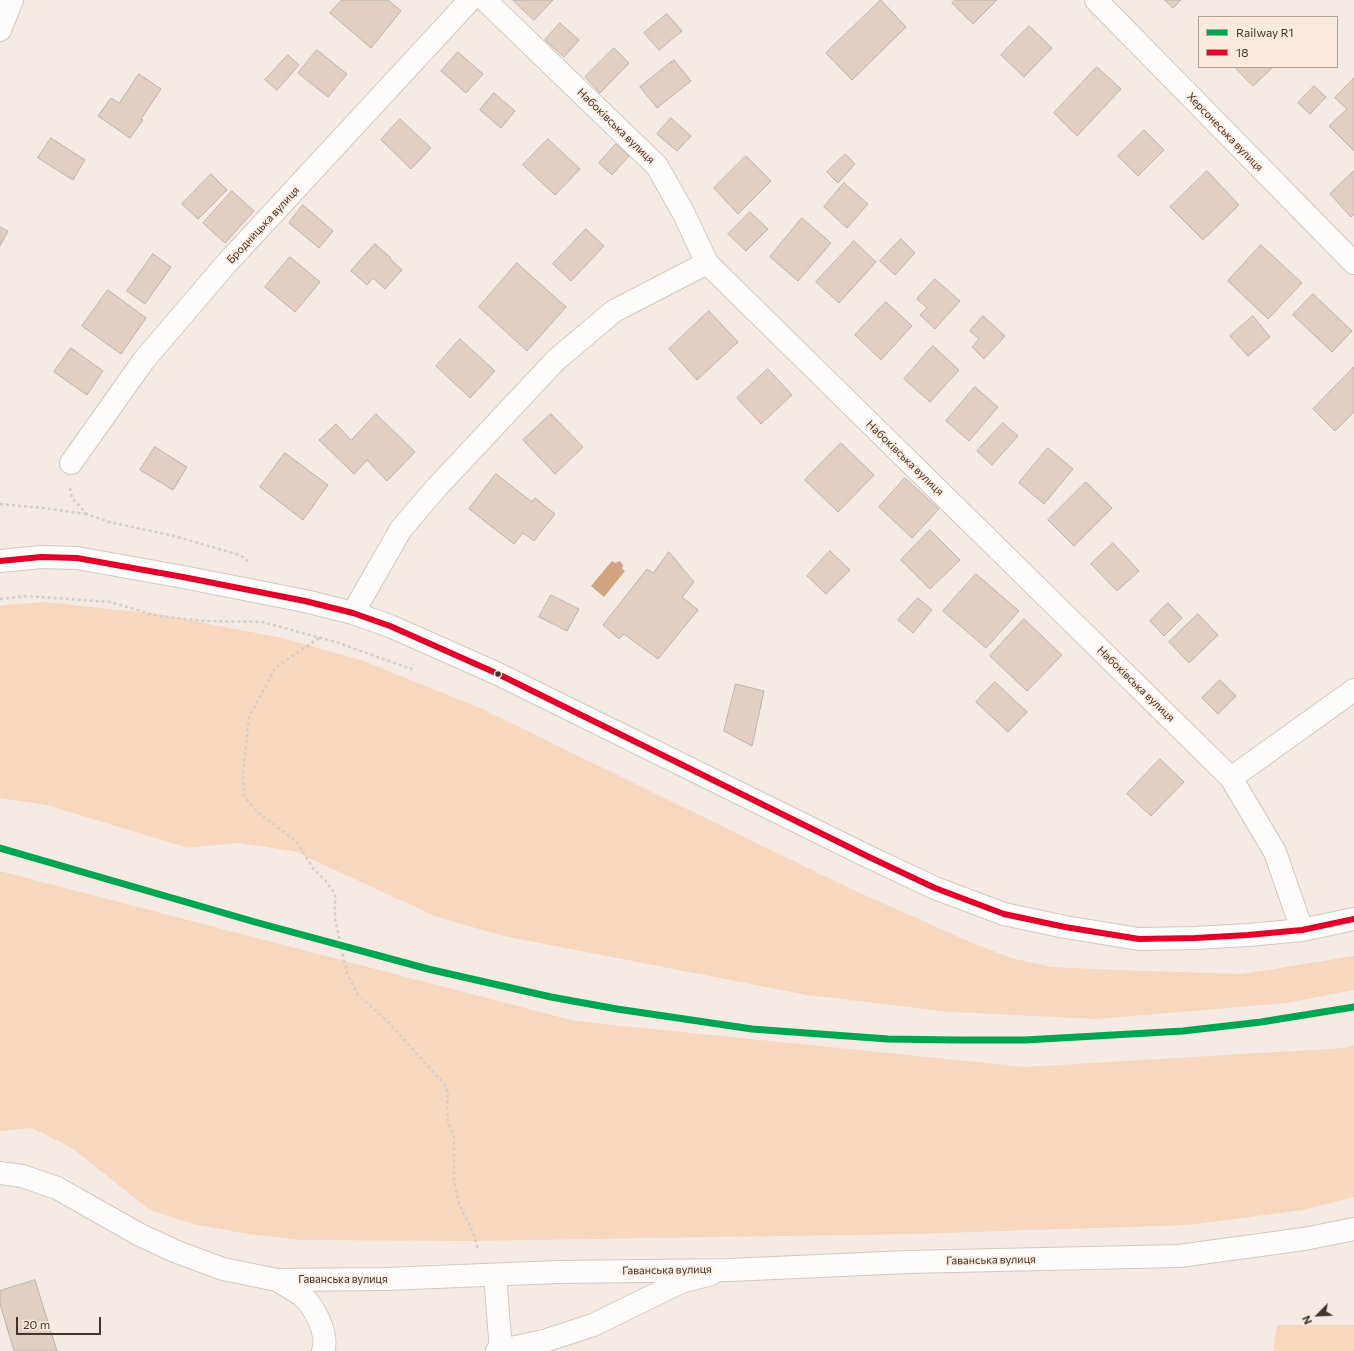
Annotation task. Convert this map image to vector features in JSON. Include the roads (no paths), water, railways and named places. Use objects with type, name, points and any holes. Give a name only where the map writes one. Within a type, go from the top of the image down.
[{"type":"street","points":[[0,30],[12,0]]},
{"type":"street","name":"Бродницька вулиця","points":[[71,463],[144,360],[226,264],[470,0]]},
{"type":"street","name":"Набоківська вулиця","points":[[485,0],[657,166],[684,214],[707,263],[1232,778],[1275,852],[1302,930]]},
{"type":"street","name":"Херсонеська вулиця","points":[[1096,0],[1354,263]]},
{"type":"street","points":[[353,613],[401,529],[437,486],[556,360],[614,311],[707,263]]},
{"type":"street","points":[[0,561],[41,557],[77,558],[305,601],[353,613],[390,626],[425,640],[511,680],[869,857],[936,888],[1004,914],[1065,927],[1139,939],[1195,938],[1302,930],[1354,919]]},
{"type":"street","points":[[1232,778],[1354,690]]},
{"type":"street","name":"Гаванська вулиця","points":[[0,1173],[22,1176],[57,1188],[140,1235],[177,1252],[223,1270],[277,1280],[386,1279],[558,1272],[730,1270],[908,1262],[1179,1256],[1304,1239],[1354,1229]]},
{"type":"street","points":[[495,1275],[499,1351],[544,1342],[593,1325],[681,1282],[730,1270]]},
{"type":"street","points":[[277,1280],[302,1296],[315,1312],[323,1332],[323,1351]]},
{"type":"rail line","name":"R1","points":[[0,848],[255,922],[428,969],[551,997],[617,1009],[752,1029],[888,1039],[1025,1040],[1183,1031],[1261,1022],[1354,1007]]}]
